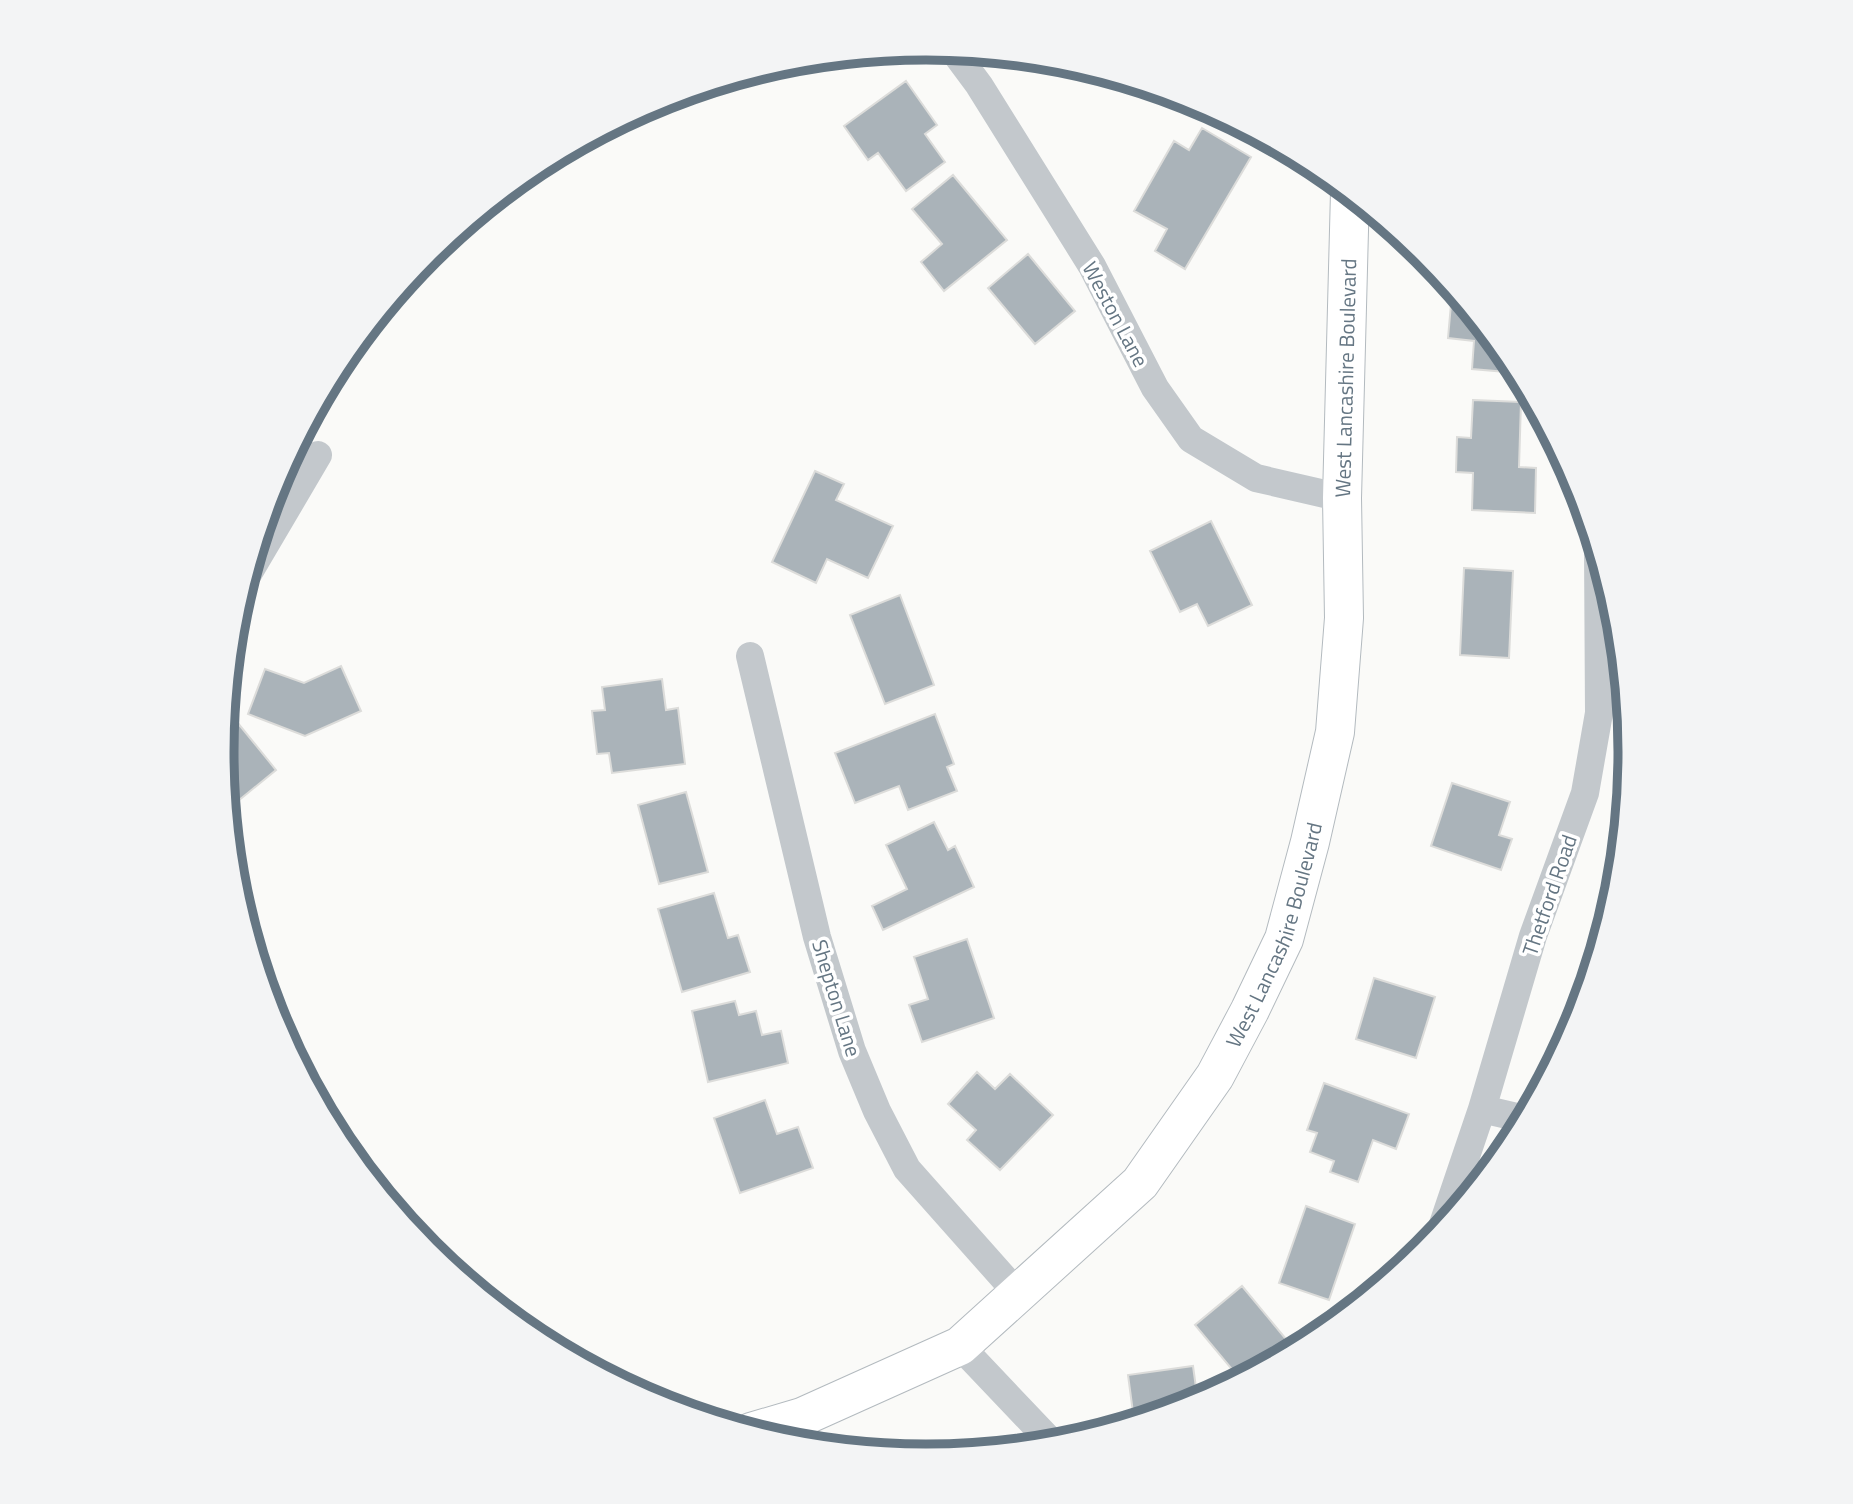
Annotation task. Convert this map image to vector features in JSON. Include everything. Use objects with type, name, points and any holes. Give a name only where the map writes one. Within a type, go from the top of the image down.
[{"type":"main road","name":"West Lancashire Boulevard","points":[[770,1426],[802,1417],[960,1346],[1140,1183],[1215,1076],[1284,939],[1335,732],[1344,618],[1342,498],[1350,204]]},
{"type":"street","name":"Weston Lane","points":[[961,61],[979,85],[1092,267],[1155,388],[1191,439],[1256,478],[1342,498]]},
{"type":"street","points":[[267,541],[318,455]]},
{"type":"street","name":"Thetford Road","points":[[1449,1207],[1482,1109],[1532,936],[1585,793],[1599,713],[1598,586]]},
{"type":"street","name":"Shepton Lane","points":[[750,656],[817,937],[857,1063],[877,1111],[907,1169],[1018,1294]]},
{"type":"street","points":[[1482,1109],[1515,1117]]},
{"type":"street","points":[[960,1346],[1044,1434]]},
{"type":"building","points":[[906,81],[937,125],[925,134],[945,162],[906,191],[878,153],[868,160],[844,126]]},
{"type":"building","points":[[1202,128],[1251,157],[1185,269],[1155,251],[1167,229],[1134,211],[1174,141],[1189,150]]},
{"type":"building","points":[[953,175],[1007,240],[944,291],[921,262],[942,244],[912,209]]},
{"type":"building","points":[[1028,254],[1075,311],[1035,344],[988,288]]},
{"type":"building","points":[[1451,300],[1505,372],[1472,369],[1474,341],[1448,338]]},
{"type":"building","points":[[1473,400],[1521,402],[1519,467],[1536,468],[1535,513],[1472,510],[1473,473],[1456,472],[1457,437],[1471,438]]},
{"type":"building","points":[[815,471],[844,484],[836,500],[893,526],[868,578],[827,559],[816,583],[772,562]]},
{"type":"building","points":[[1211,521],[1252,605],[1208,626],[1197,604],[1180,612],[1150,551]]},
{"type":"building","points":[[1464,568],[1513,571],[1509,658],[1460,655]]},
{"type":"building","points":[[900,595],[934,685],[885,704],[850,615]]},
{"type":"building","points":[[341,666],[361,711],[305,736],[248,714],[265,669],[304,683]]},
{"type":"building","points":[[662,679],[666,710],[678,708],[685,764],[612,773],[609,753],[597,754],[592,711],[605,710],[602,687]]},
{"type":"building","points":[[935,714],[954,764],[947,767],[957,791],[908,810],[899,786],[855,803],[835,753]]},
{"type":"building","points":[[237,722],[276,770],[236,803],[234,752],[235,724]]},
{"type":"building","points":[[1452,783],[1510,802],[1499,835],[1512,839],[1501,870],[1431,846]]},
{"type":"building","points":[[686,792],[708,872],[659,884],[638,805]]},
{"type":"building","points":[[934,822],[948,850],[955,846],[974,887],[883,930],[872,906],[907,889],[886,845]]},
{"type":"building","points":[[714,893],[728,938],[738,935],[750,972],[682,992],[658,909]]},
{"type":"building","points":[[967,939],[994,1018],[922,1042],[909,1005],[928,999],[914,957]]},
{"type":"building","points":[[1374,978],[1435,997],[1416,1058],[1356,1039]]},
{"type":"building","points":[[735,1001],[739,1015],[756,1011],[762,1035],[781,1031],[788,1063],[708,1082],[692,1011]]},
{"type":"building","points":[[977,1072],[995,1089],[1010,1074],[1053,1115],[1000,1170],[967,1140],[976,1130],[948,1104]]},
{"type":"building","points":[[1324,1083],[1409,1114],[1396,1149],[1373,1140],[1358,1182],[1330,1172],[1334,1161],[1310,1152],[1317,1133],[1307,1130]]},
{"type":"building","points":[[765,1100],[777,1134],[798,1127],[813,1168],[740,1193],[714,1118]]},
{"type":"building","points":[[1306,1206],[1355,1224],[1329,1300],[1279,1283]]},
{"type":"building","points":[[1242,1286],[1289,1342],[1234,1372],[1195,1325]]},
{"type":"building","points":[[1193,1366],[1196,1390],[1133,1413],[1128,1375]]}]
